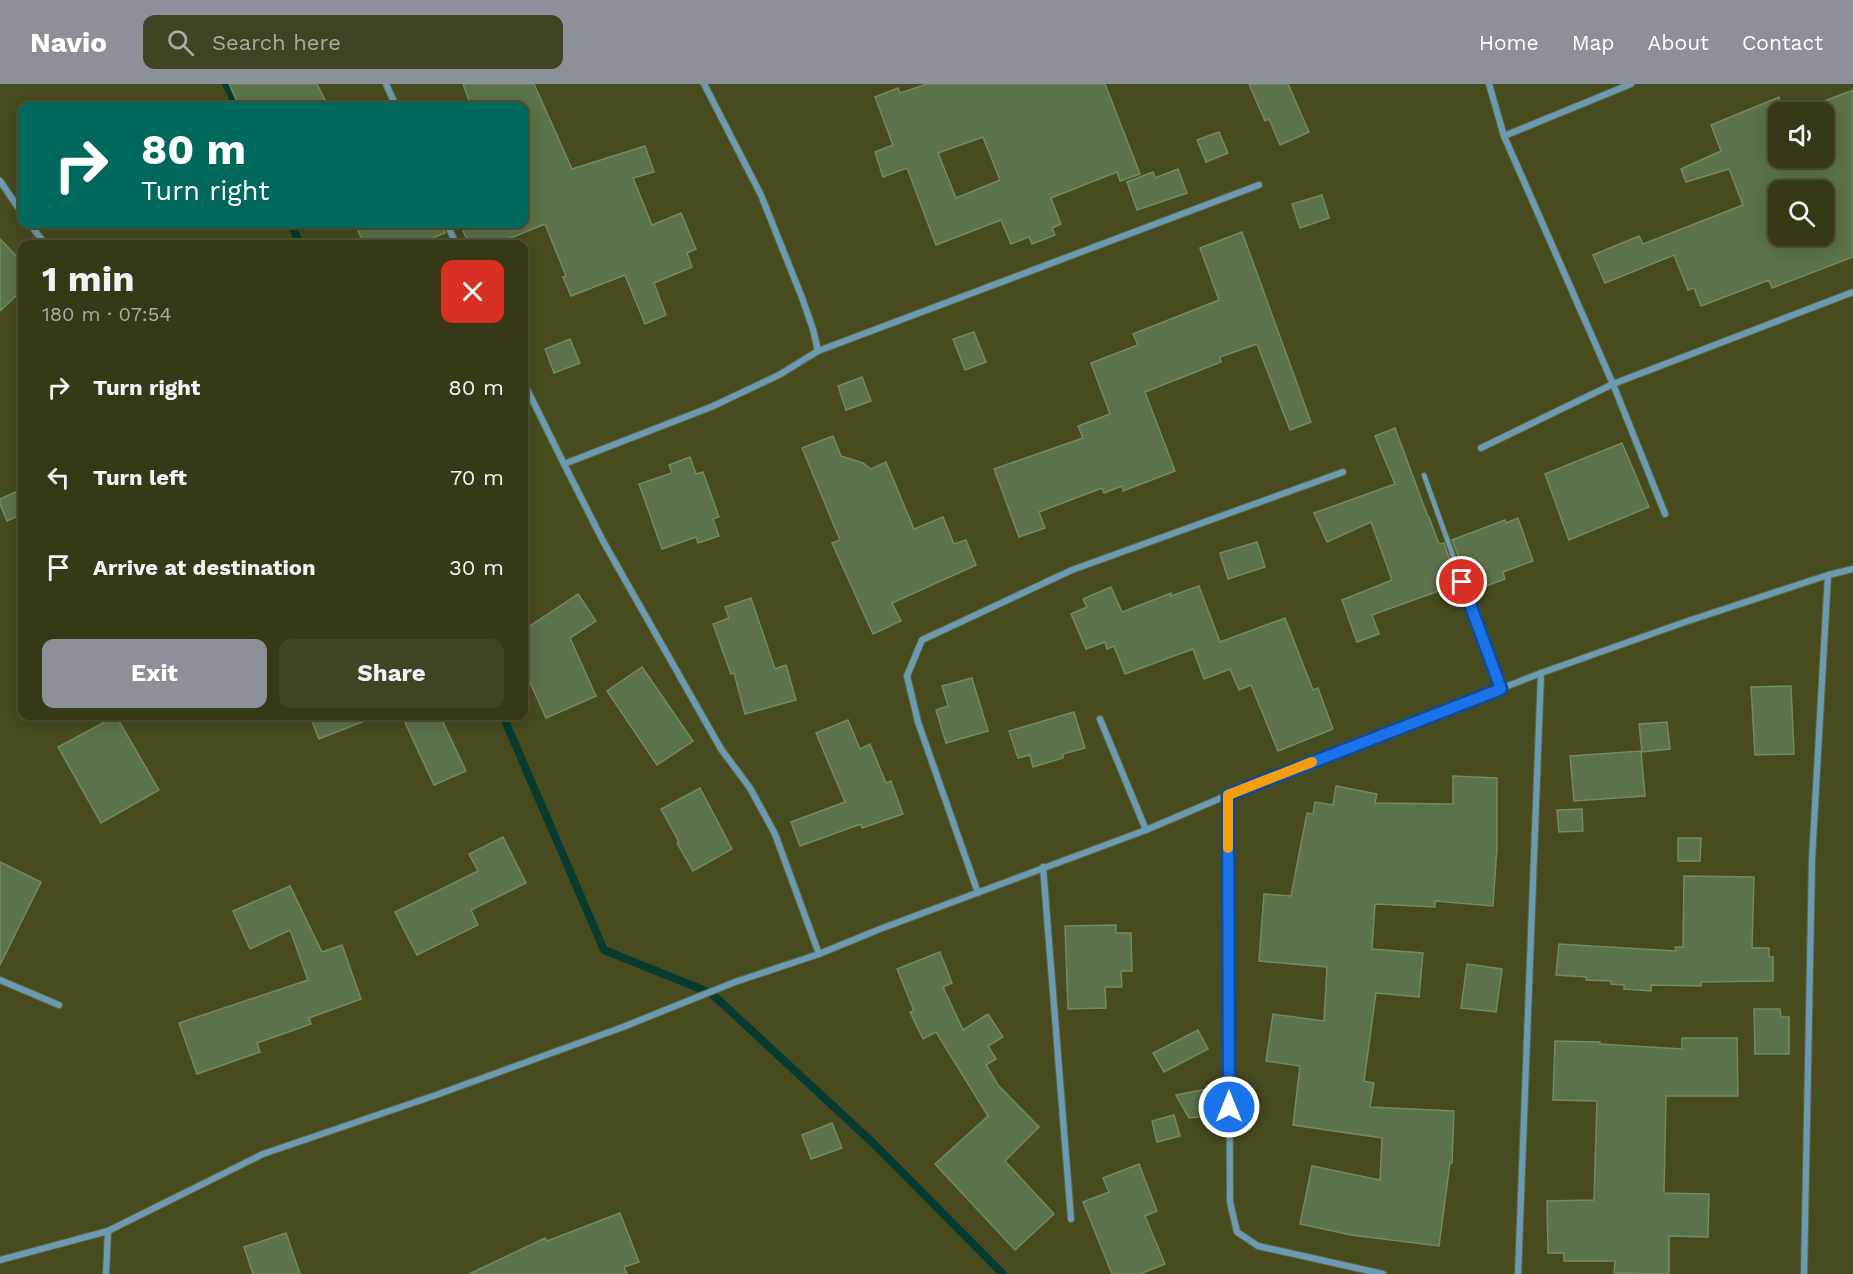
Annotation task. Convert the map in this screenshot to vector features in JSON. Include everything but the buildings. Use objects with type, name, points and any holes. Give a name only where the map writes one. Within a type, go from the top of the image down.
[{"type":"street","points":[[386,84],[394,102]]},
{"type":"street","points":[[705,84],[761,195],[801,295],[818,351]]},
{"type":"street","points":[[1489,84],[1504,135],[1613,384],[1665,514]]},
{"type":"street","points":[[1504,135],[1631,84]]},
{"type":"street","points":[[0,181],[18,207]]},
{"type":"street","points":[[564,464],[711,407],[779,375],[818,351],[1259,185]]},
{"type":"street","points":[[1481,448],[1613,384],[1853,292]]},
{"type":"street","points":[[528,391],[603,541],[721,749],[750,788],[775,834],[819,954]]},
{"type":"street","points":[[978,893],[918,722],[907,676],[922,640],[1072,570],[1343,472]]},
{"type":"street","points":[[0,1260],[108,1231],[263,1154],[458,1087],[623,1027],[735,982],[819,954],[1043,867],[1146,830],[1228,795],[1540,673],[1685,622],[1853,569]]},
{"type":"street","points":[[1804,1274],[1812,859],[1828,575]]},
{"type":"street","points":[[1518,1274],[1540,673]]},
{"type":"street","points":[[1100,719],[1146,830]]},
{"type":"street","points":[[1228,795],[1230,1203],[1237,1232],[1258,1246],[1383,1274]]},
{"type":"street","points":[[1043,867],[1071,1219]]},
{"type":"street","points":[[0,980],[59,1005]]},
{"type":"street","points":[[106,1274],[108,1231]]},
{"type":"lane","points":[[1424,475],[1501,689]]},
{"type":"waterway","points":[[226,84],[235,102]]},
{"type":"waterway","points":[[293,228],[298,240]]},
{"type":"waterway","points":[[505,720],[604,950],[711,993],[873,1143],[1003,1274]]},
{"type":"slow traffic","points":[[1228,848],[1228,795],[1312,762]]},
{"type":"route","points":[[1229,1107],[1228,795],[1501,689],[1462,582]]}]
